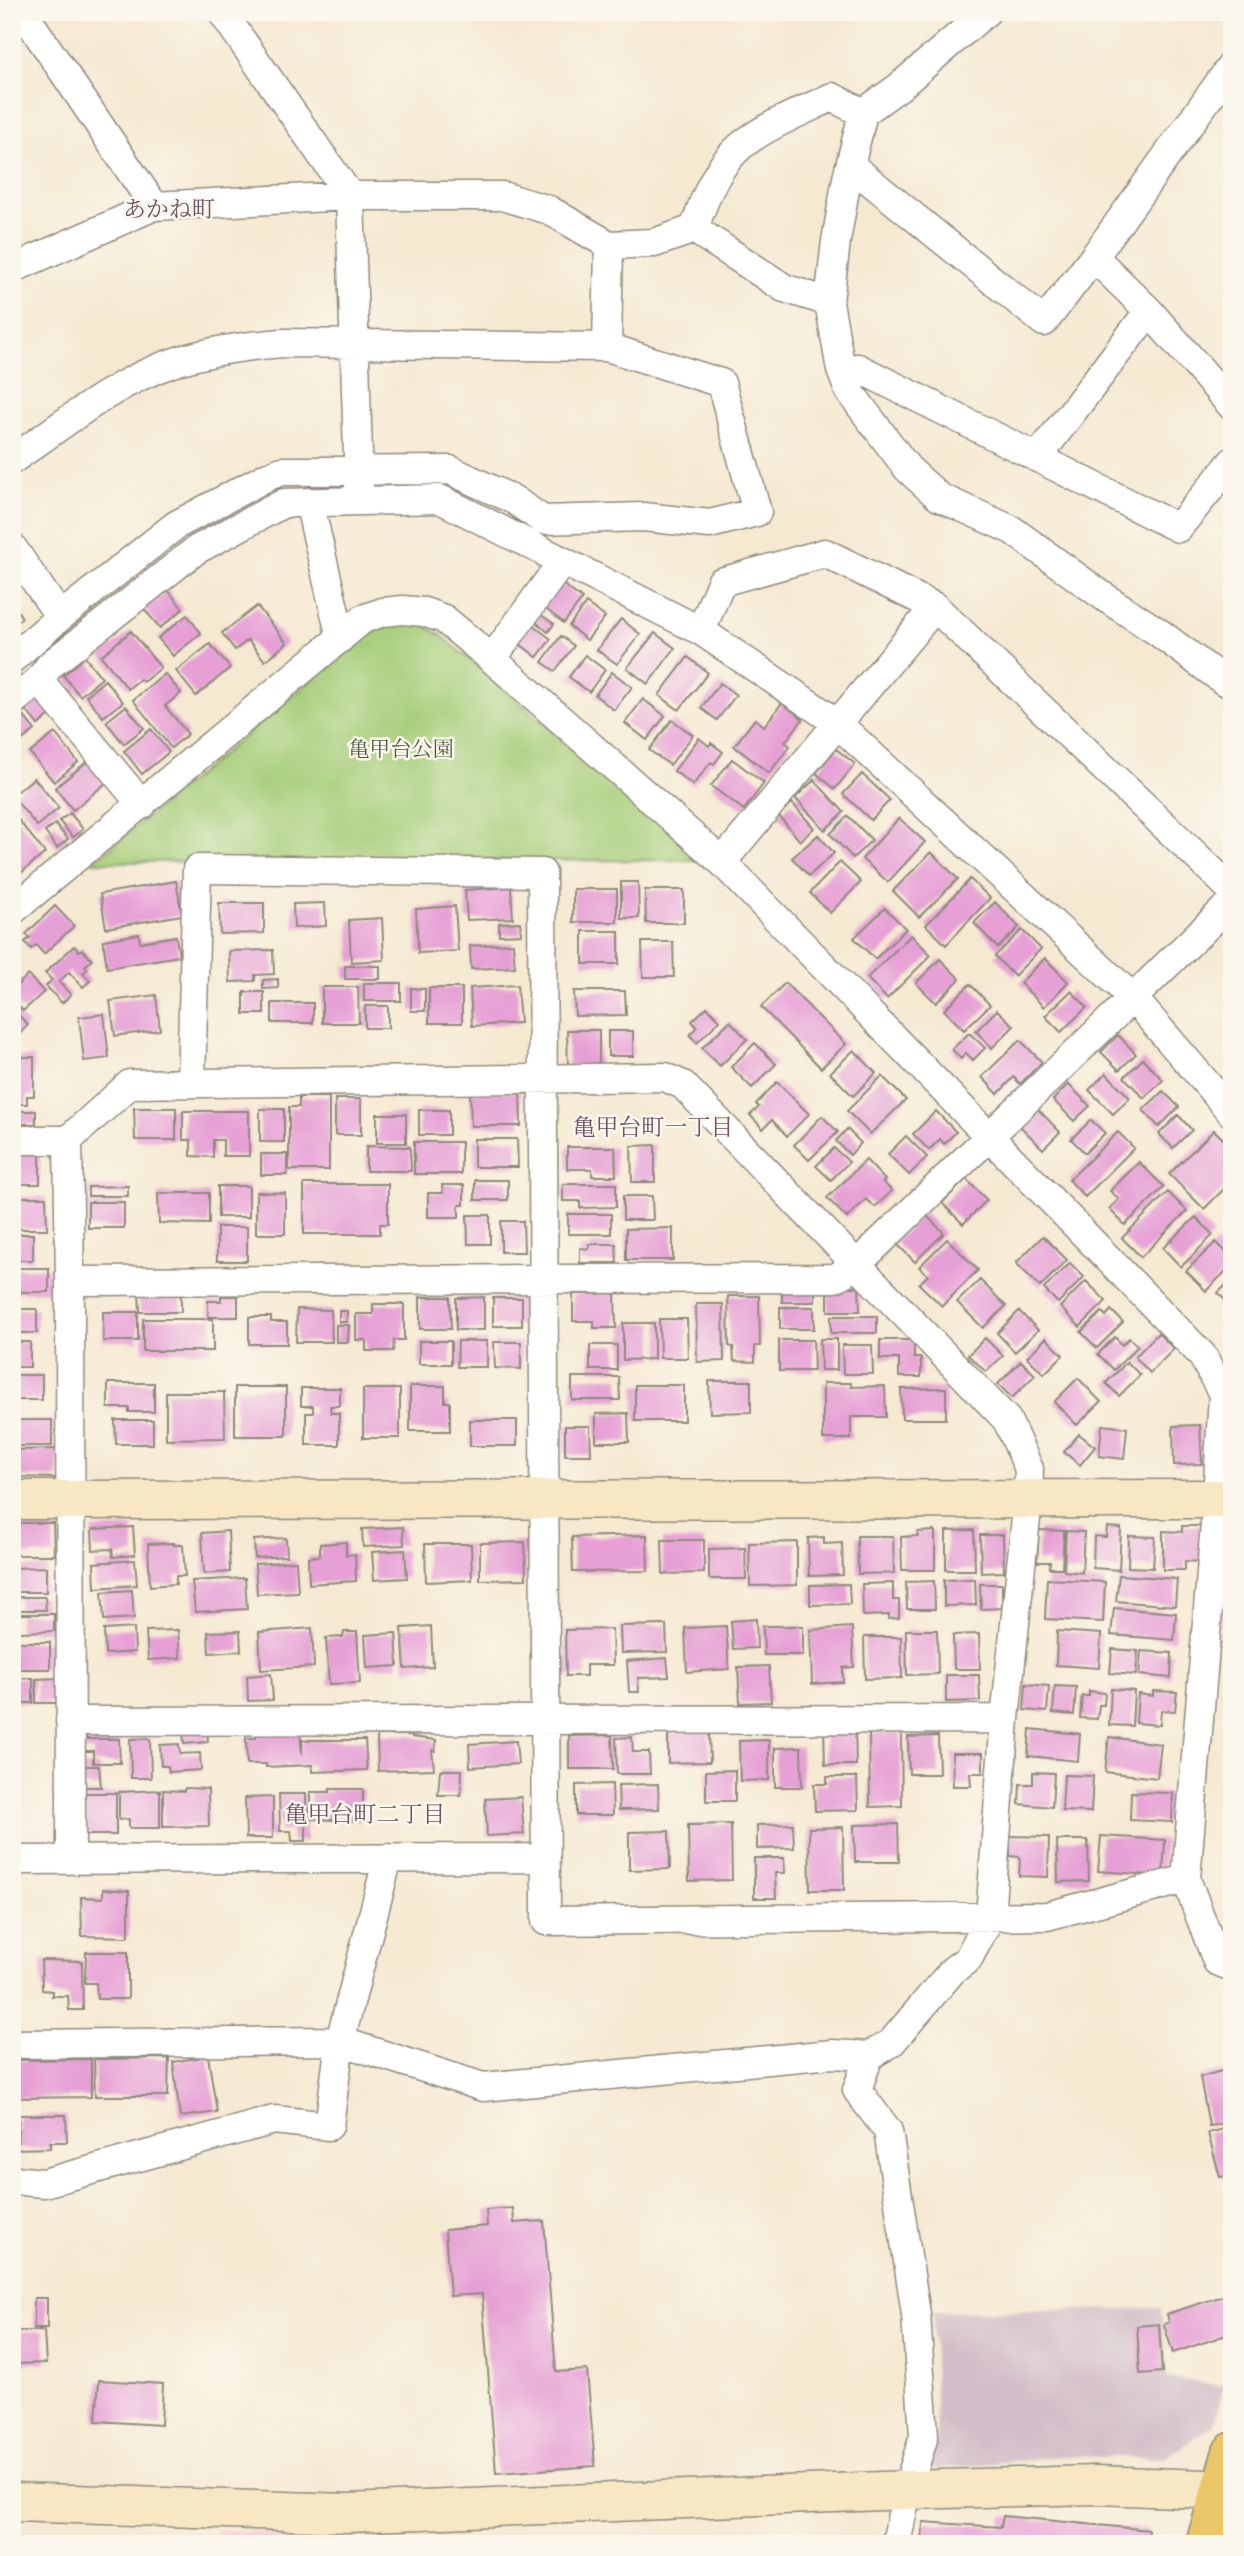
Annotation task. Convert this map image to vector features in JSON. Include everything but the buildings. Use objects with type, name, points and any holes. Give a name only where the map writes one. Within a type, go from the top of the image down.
[{"type":"main road","points":[[1205,2544],[1226,2489],[1232,2452]]},
{"type":"street","points":[[23,12],[153,206]]},
{"type":"street","points":[[222,12],[351,196],[359,501]]},
{"type":"street","points":[[986,12],[899,87],[863,113],[836,241],[829,302],[841,370],[849,391],[908,469],[939,498],[1012,530],[1224,681],[1232,684]]},
{"type":"street","points":[[850,165],[1044,322],[1232,65]]},
{"type":"street","points":[[694,229],[704,197],[719,171],[748,139],[832,97],[863,113]]},
{"type":"street","points":[[12,269],[153,206],[351,196],[502,196],[549,210],[609,245],[654,243],[694,229]]},
{"type":"street","points":[[694,229],[784,288],[829,302]]},
{"type":"street","points":[[607,347],[609,245]]},
{"type":"street","points":[[1094,257],[1149,311],[1232,406]]},
{"type":"street","points":[[1037,458],[1149,311]]},
{"type":"street","points":[[12,460],[111,392],[171,363],[236,347],[282,343],[607,347],[721,383],[757,512],[710,524],[643,517],[543,520],[514,500],[450,470],[282,471],[268,475],[176,525],[60,617],[12,659]]},
{"type":"street","points":[[841,370],[858,368],[1178,528],[1232,463]]},
{"type":"street","points":[[12,702],[39,680],[50,665],[196,550],[284,503],[440,499],[701,631],[836,722],[1133,998],[1232,1113]]},
{"type":"street","points":[[309,502],[341,638]]},
{"type":"street","points":[[12,547],[60,617]]},
{"type":"street","points":[[701,631],[721,582],[825,553],[935,607],[1232,890]]},
{"type":"street","points":[[492,659],[562,562]]},
{"type":"street","points":[[722,862],[836,722],[935,607]]},
{"type":"street","points":[[12,911],[363,619],[383,612],[403,610],[444,618],[492,659],[722,862],[1202,1355],[1223,1394],[1224,1499],[1186,1879],[1217,1961],[1225,1966],[1232,1966]]},
{"type":"street","points":[[39,680],[142,805]]},
{"type":"street","points":[[191,1082],[197,869],[542,873],[546,1921],[1047,1916],[1186,1879]]},
{"type":"street","points":[[70,1281],[835,1278],[855,1266],[1232,902]]},
{"type":"street","points":[[12,1140],[68,1140],[130,1084],[665,1077],[683,1085],[855,1266],[1007,1420],[1029,1469],[1005,1718],[990,1917],[968,1959],[953,1970],[891,2043],[869,2056],[832,2054],[483,2087],[340,2041],[12,2044]]},
{"type":"street","points":[[68,1140],[71,1860]]},
{"type":"street","points":[[12,1500],[1224,1499]]},
{"type":"street","points":[[70,1721],[1005,1718]]},
{"type":"street","points":[[12,2180],[44,2183],[274,2120],[329,2126],[340,2041],[388,1858]]},
{"type":"street","points":[[12,1860],[545,1858]]},
{"type":"street","points":[[869,2056],[858,2090],[888,2131],[916,2314],[924,2436],[907,2490],[896,2544]]},
{"type":"street","points":[[12,2502],[348,2513],[907,2490],[1096,2485],[1226,2489]]},
{"type":"shaded area","points":[[1161,2308],[1167,2378],[1224,2386],[1213,2425],[1165,2458],[1062,2456],[927,2470],[936,2438],[933,2312]]},
{"type":"shaded area","points":[[216,2530],[320,2533],[320,2544],[215,2544]]},
{"type":"green space","name":"亀甲台公園","points":[[402,623],[422,624],[441,635],[696,854],[695,860],[93,862],[360,640],[381,628]]},
{"type":"district","name":"あかね町","points":[[169,209]]},
{"type":"district","name":"亀甲台町一丁目","points":[[653,1127]]},
{"type":"district","name":"亀甲台町二丁目","points":[[365,1814]]}]
